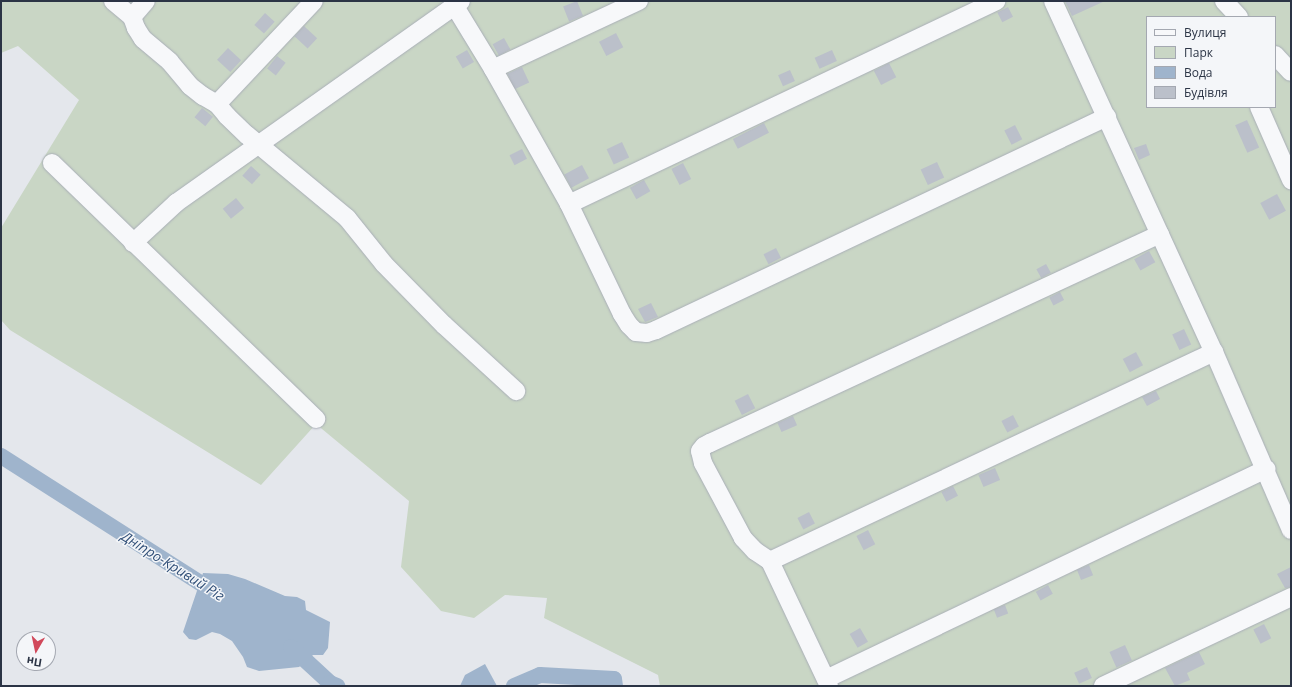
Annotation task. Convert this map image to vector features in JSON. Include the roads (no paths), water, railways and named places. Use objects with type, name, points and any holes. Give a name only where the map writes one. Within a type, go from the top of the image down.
[{"type":"street","points":[[113,1],[132,16],[136,28],[143,39],[170,62],[190,86],[217,104],[227,116],[258,144],[346,218],[384,264],[444,325],[516,391]]},
{"type":"street","points":[[132,16],[146,1]]},
{"type":"street","points":[[217,104],[314,1]]},
{"type":"street","points":[[493,69],[639,1]]},
{"type":"street","points":[[569,204],[996,1]]},
{"type":"street","points":[[1053,1],[1214,352],[1291,530]]},
{"type":"street","points":[[1213,1],[1220,16]]},
{"type":"street","points":[[1224,1],[1238,16]]},
{"type":"street","points":[[133,243],[176,203],[457,3],[569,204],[622,314],[629,325],[636,332],[647,333],[664,327],[1107,117]]},
{"type":"street","points":[[1276,56],[1291,72]]},
{"type":"street","points":[[1259,108],[1291,180]]},
{"type":"street","points":[[52,163],[133,243],[316,418]]},
{"type":"street","points":[[1160,234],[704,446],[700,451],[703,464],[744,538],[755,551],[770,561],[828,682],[1266,470]]},
{"type":"street","points":[[770,561],[1214,352]]},
{"type":"street","points":[[1103,686],[1291,597]]},
{"type":"water","points":[[203,573],[228,574],[245,579],[285,596],[297,597],[305,601],[306,610],[330,622],[328,648],[323,655],[313,655],[299,667],[259,671],[247,667],[243,657],[232,641],[220,634],[212,632],[196,640],[189,639],[183,632]]},
{"type":"water","points":[[485,664],[497,686],[460,686],[465,675]]},
{"type":"waterway","name":"Дніпро-Кривий Ріг","points":[[1,456],[219,595]]},
{"type":"waterway","name":"Дніпро-Кривий Ріг","points":[[291,647],[330,683],[337,686]]},
{"type":"waterway","name":"Дніпро-Кривий Ріг","points":[[514,686],[540,675],[614,679],[615,686]]}]
